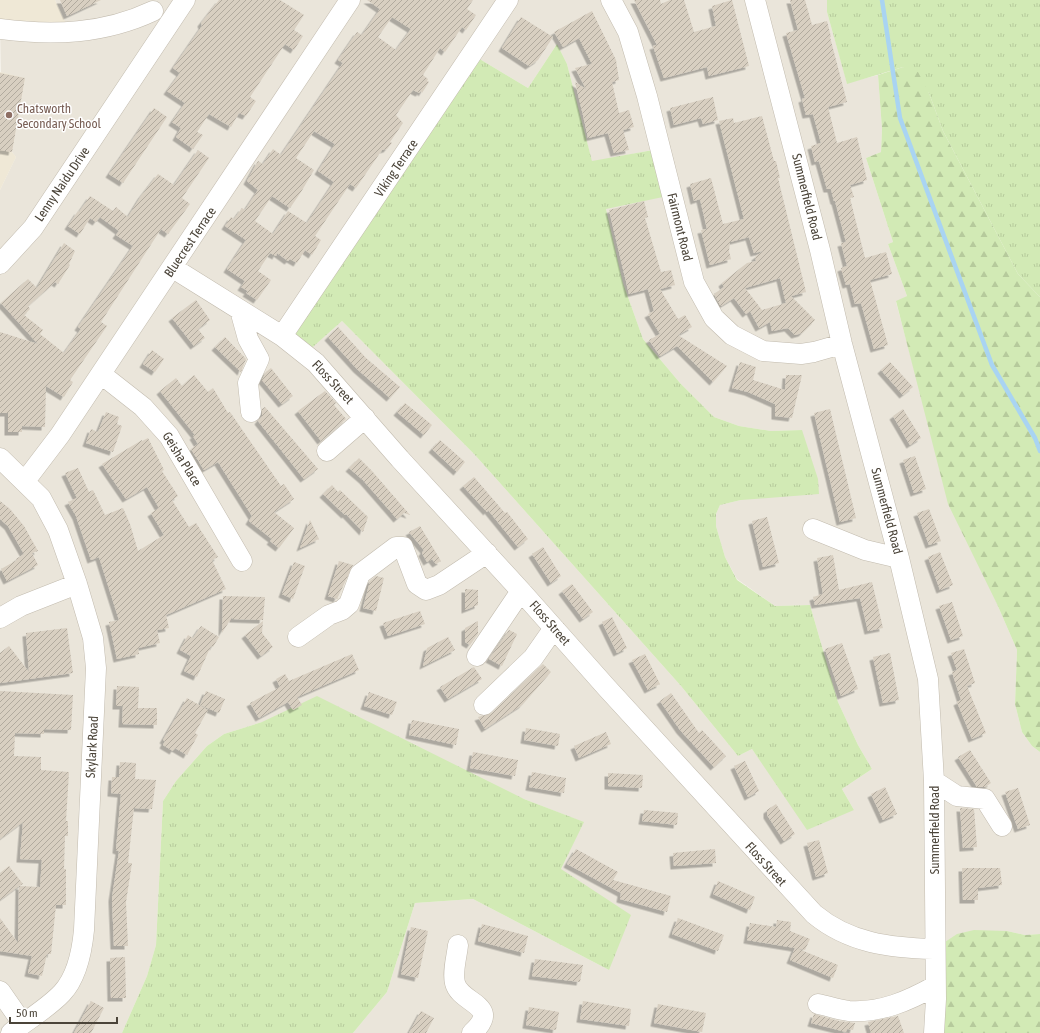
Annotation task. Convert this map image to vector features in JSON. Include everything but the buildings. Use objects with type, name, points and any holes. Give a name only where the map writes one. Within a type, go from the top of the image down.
[{"type":"street","name":"Lenny Naidu Drive","points":[[0,264],[33,228],[185,0]]},
{"type":"street","name":"Bluecrest Terrace","points":[[25,481],[60,435],[173,268],[350,0]]},
{"type":"street","name":"Viking Terrace","points":[[282,336],[508,0]]},
{"type":"street","name":"Fairmont Road","points":[[611,0],[628,32],[647,96],[694,282],[714,318],[732,335],[763,351],[800,354],[818,351],[842,344]]},
{"type":"street","name":"Summerfield Road","points":[[755,0],[820,250],[842,344],[899,558],[928,679],[932,718],[934,781],[935,986],[933,1032]]},
{"type":"street","points":[[0,29],[31,33],[81,32],[113,25],[148,6],[169,24]]},
{"type":"street","name":"Floss Street","points":[[173,268],[282,336],[316,363],[400,459],[487,553],[607,688],[814,914],[826,925],[861,941],[906,948],[934,949]]},
{"type":"street","points":[[240,310],[248,339],[259,360],[248,382],[252,412]]},
{"type":"street","name":"Geisha Place","points":[[101,374],[143,407],[169,436],[242,561]]},
{"type":"street","points":[[327,451],[365,418]]},
{"type":"street","name":"Skylark Road","points":[[0,458],[41,498],[52,517],[77,584],[93,638],[96,668],[83,941],[77,964],[62,993],[17,1028]]},
{"type":"street","points":[[813,529],[865,550],[899,558]]},
{"type":"street","points":[[298,637],[329,615],[342,610],[349,604],[360,574],[396,547],[403,547],[417,584],[426,590],[439,585],[487,553]]},
{"type":"street","points":[[0,618],[22,606],[77,584]]},
{"type":"street","points":[[477,656],[521,591]]},
{"type":"street","points":[[484,705],[533,658],[554,628]]},
{"type":"street","points":[[934,781],[957,796],[985,799],[1002,826]]},
{"type":"street","points":[[458,945],[455,983],[459,990],[481,1008],[483,1017],[480,1026],[472,1033]]},
{"type":"street","points":[[818,1004],[849,1011],[877,1010],[907,1001],[935,986]]},
{"type":"street","points":[[0,991],[17,1028]]},
{"type":"shaded area","points":[[0,0],[55,0],[65,21],[61,27],[0,22]]},
{"type":"shaded area","points":[[55,0],[827,0],[827,12],[847,83],[878,75],[882,129],[881,152],[866,158],[893,242],[888,244],[907,296],[896,302],[922,399],[997,604],[1017,650],[1015,704],[1022,732],[1032,746],[1040,752],[1040,934],[1025,935],[1007,931],[935,1033],[353,1033],[387,992],[415,903],[473,899],[609,970],[561,869],[583,822],[524,799],[262,722],[224,734],[207,746],[176,781],[163,801],[156,945],[147,976],[122,1033],[0,1033],[0,190],[16,157],[12,152],[25,78],[1,73],[0,22],[65,20]],"holes":[[[557,44],[567,64],[592,162],[652,150],[606,209],[623,283],[643,339],[680,383],[714,417],[739,426],[771,431],[802,430],[741,500],[720,505],[716,514],[716,526],[725,557],[737,579],[775,606],[810,605],[838,702],[858,745],[872,769],[842,789],[854,810],[773,778],[752,749],[738,756],[681,686],[475,455],[342,321],[306,352],[473,55],[528,88]]]},
{"type":"shaded area","name":"Chatsworth Secondary School","points":[[0,72],[25,78],[12,152],[16,157],[0,190]]},
{"type":"green space","points":[[827,0],[1040,0],[1040,297],[1018,274],[943,131],[929,93],[903,67],[847,84],[827,12]]},
{"type":"green space","points":[[557,44],[567,64],[592,161],[653,150],[663,197],[606,209],[623,283],[643,339],[680,383],[714,417],[739,426],[771,431],[802,430],[818,479],[819,494],[741,500],[720,505],[716,514],[716,526],[725,557],[737,580],[775,606],[810,605],[838,702],[858,745],[872,769],[842,789],[854,810],[807,830],[752,749],[738,756],[681,686],[475,455],[342,321],[306,353],[283,336],[473,55],[528,88]]},
{"type":"green space","points":[[903,67],[918,72],[929,93],[943,131],[1018,274],[1040,297],[1040,752],[1032,746],[1022,732],[1015,704],[1017,650],[997,604],[948,504],[896,301],[907,296],[888,244],[893,242],[866,158],[881,152],[882,129],[878,75]]},
{"type":"green space","points":[[317,696],[524,799],[584,822],[561,869],[631,915],[609,970],[473,899],[415,903],[387,992],[353,1033],[122,1033],[147,976],[156,945],[163,801],[176,781],[207,746],[224,734],[262,722]]},
{"type":"green space","points":[[974,930],[1007,931],[1025,935],[1040,934],[1040,1033],[935,1033],[936,948],[957,934]]},
{"type":"waterway","points":[[882,0],[900,118],[992,365],[1035,438],[1040,451]]},
{"type":"place","name":"Chatsworth Secondary School","points":[[9,115]]}]
